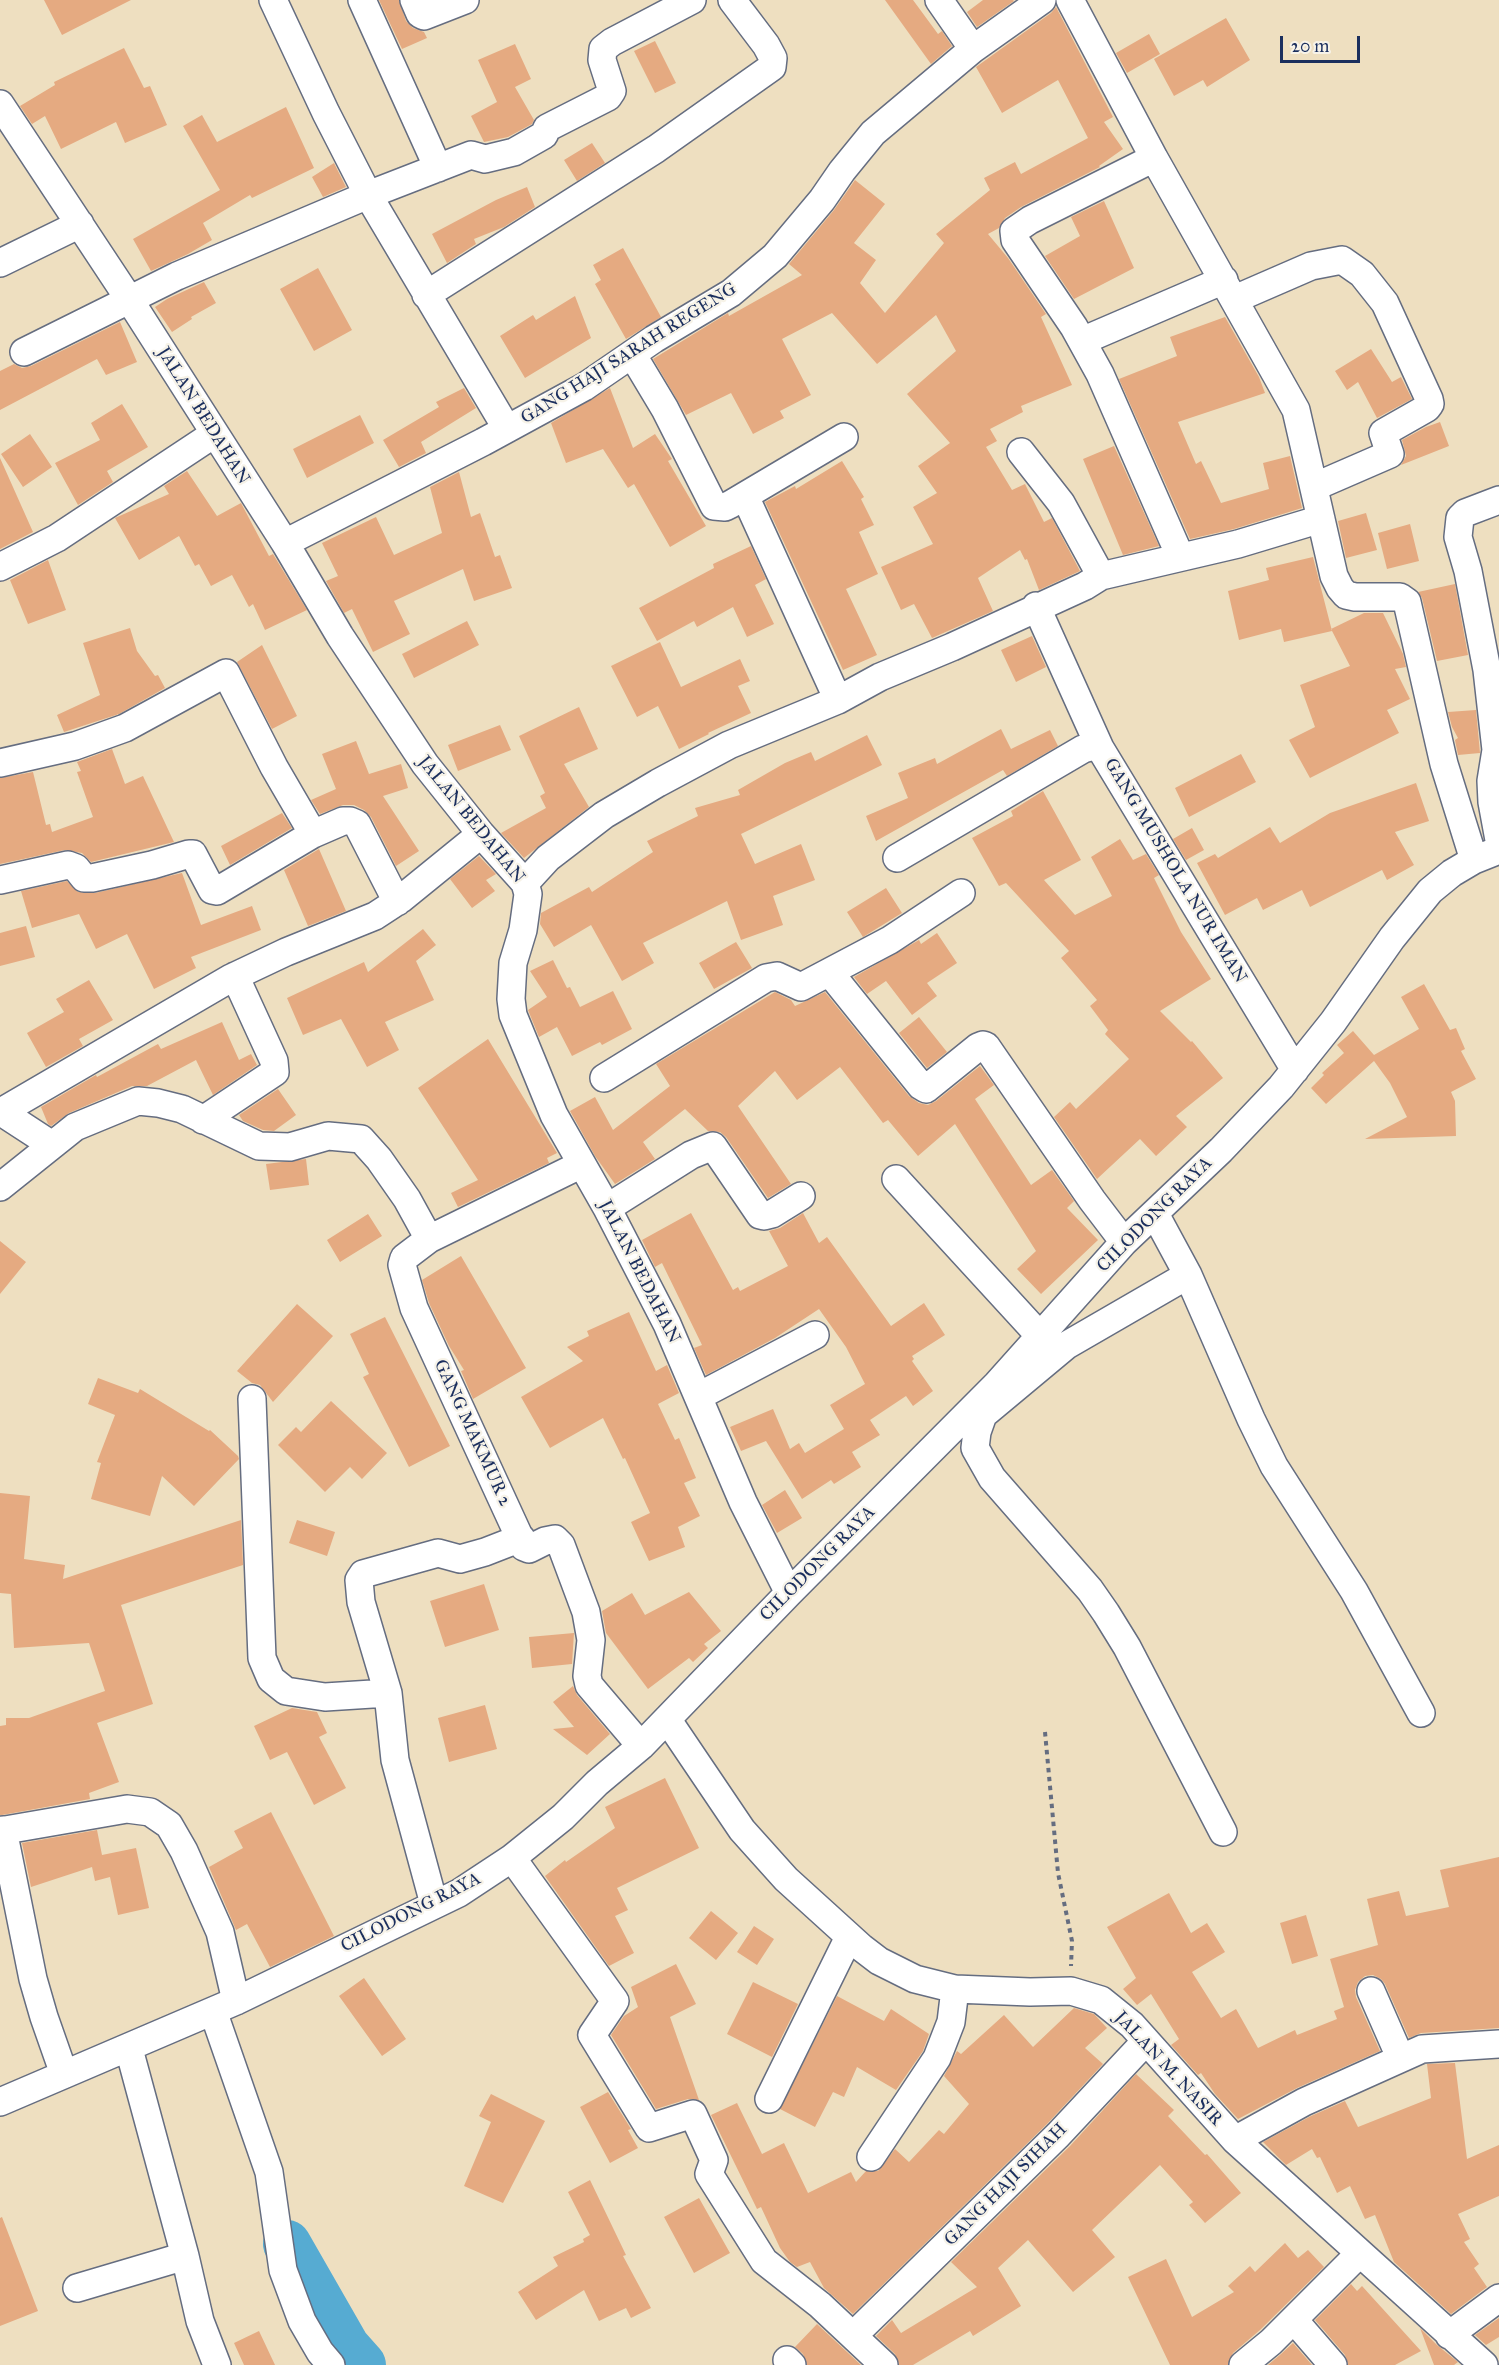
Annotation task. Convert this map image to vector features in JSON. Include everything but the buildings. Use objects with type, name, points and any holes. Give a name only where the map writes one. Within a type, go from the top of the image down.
[{"type":"street","points":[[273,0],[326,113],[368,195],[507,429]]},
{"type":"street","points":[[362,0],[438,168]]},
{"type":"street","points":[[414,0],[420,14],[424,16],[465,0]]},
{"type":"street","points":[[24,352],[229,252],[368,195],[471,155],[485,159],[514,152],[544,135],[546,128],[608,97],[612,91],[602,60],[603,49],[692,0]]},
{"type":"street","points":[[426,295],[656,149],[772,67],[774,63],[766,45],[732,0]]},
{"type":"street","points":[[939,0],[973,49]]},
{"type":"street","name":"GANG HAJI SARAH REGENG","points":[[285,543],[584,387],[632,354],[731,293],[775,256],[822,200],[873,133],[973,49],[1042,0]]},
{"type":"street","points":[[1070,0],[1154,158],[1230,289],[1296,410],[1334,576],[1346,595],[1400,597],[1407,602],[1444,764],[1474,860]]},
{"type":"street","name":"JALAN BEDAHAN","points":[[0,104],[129,299],[285,543],[340,636],[425,764],[481,834],[525,883],[528,894],[525,918],[513,963],[510,999],[513,1015],[554,1115],[607,1209],[667,1324],[743,1502],[789,1593]]},
{"type":"street","points":[[1154,158],[1030,220],[1014,231],[1015,240],[1082,341],[1100,374],[1180,556]]},
{"type":"street","points":[[0,263],[80,224]]},
{"type":"street","points":[[1082,341],[1230,289],[1311,266],[1342,260],[1362,274],[1385,303],[1430,404],[1427,408],[1383,433],[1390,453],[1314,487]]},
{"type":"street","points":[[632,354],[665,409],[714,506],[725,507],[843,437]]},
{"type":"street","points":[[0,567],[57,538],[214,434]]},
{"type":"street","points":[[1021,452],[1060,503],[1101,576]]},
{"type":"street","points":[[745,496],[838,700]]},
{"type":"street","points":[[1499,500],[1465,513],[1460,518],[1458,537],[1468,572],[1487,670],[1496,750],[1491,781],[1492,802],[1499,840]]},
{"type":"street","points":[[525,883],[548,858],[604,814],[729,745],[838,700],[880,677],[1085,586],[1101,576],[1238,544],[1321,519]]},
{"type":"street","points":[[1036,606],[1100,748]]},
{"type":"street","points":[[0,763],[75,746],[125,728],[226,673],[274,767],[313,834]]},
{"type":"street","name":"GANG MUSHOLA NUR IMAN","points":[[897,858],[1083,749],[1094,746],[1100,748],[1295,1070]]},
{"type":"street","points":[[0,880],[68,865],[76,868],[84,878],[92,878],[193,854],[212,890],[217,891],[313,834],[343,821],[350,821],[357,824],[397,902]]},
{"type":"street","points":[[52,1145],[1,1111],[236,976],[286,952],[360,924],[397,902],[481,834]]},
{"type":"street","name":"CILODONG RAYA","points":[[0,2102],[129,2049],[225,2006],[459,1893],[512,1858],[563,1816],[597,1783],[641,1746],[997,1384],[1124,1242],[1221,1150],[1295,1070],[1333,1022],[1392,938],[1430,891],[1452,873],[1474,860],[1499,850]]},
{"type":"street","points":[[604,1078],[766,978],[777,976],[801,987],[890,940],[961,893]]},
{"type":"street","points":[[830,973],[921,1086],[926,1089],[978,1047],[986,1046],[1079,1182],[1124,1242]]},
{"type":"street","points":[[203,1120],[275,1072],[274,1061],[236,976]]},
{"type":"street","points":[[0,1186],[75,1127],[138,1101],[182,1109],[259,1146],[290,1147],[328,1136],[361,1139],[379,1159],[407,1199],[429,1239]]},
{"type":"street","points":[[607,1209],[691,1155],[713,1146],[760,1215],[772,1214],[801,1196]]},
{"type":"street","name":"GANG MAKMUR 2","points":[[521,1538],[414,1308],[402,1264],[404,1258],[429,1239],[582,1164]]},
{"type":"street","points":[[897,1179],[1040,1336]]},
{"type":"street","points":[[1155,1214],[1188,1275],[1274,1466],[1354,1591],[1421,1713]]},
{"type":"street","points":[[1188,1275],[1067,1345],[983,1415],[977,1432],[975,1448],[992,1478],[1090,1590],[1106,1613],[1127,1647],[1223,1832]]},
{"type":"street","points":[[699,1396],[815,1335]]},
{"type":"street","points":[[252,1399],[262,1658],[272,1679],[286,1690],[325,1697],[388,1694]]},
{"type":"street","points":[[434,1904],[395,1760],[388,1694],[361,1602],[359,1580],[363,1574],[438,1553],[460,1559],[521,1538],[524,1547],[529,1549],[555,1539],[561,1545],[586,1612],[591,1640],[587,1680],[592,1691],[641,1746]]},
{"type":"street","name":"JALAN M. NASIR","points":[[667,1719],[742,1830],[786,1879],[879,1961],[915,1978],[955,1989],[1071,1991],[1101,2000],[1132,2025],[1235,2140],[1484,2365]]},
{"type":"street","points":[[64,2074],[33,1979],[2,1830],[127,1809],[150,1812],[169,1825],[184,1851],[220,1932],[225,2006],[269,2172],[282,2270],[302,2321],[320,2352],[331,2365]]},
{"type":"street","points":[[512,1858],[615,2001],[592,2035],[649,2128],[693,2114],[714,2160],[709,2174],[764,2261],[820,2305],[884,2365]]},
{"type":"street","points":[[769,2099],[849,1936]]},
{"type":"street","points":[[872,2157],[937,2058],[951,2022],[955,1989]]},
{"type":"street","points":[[1371,1990],[1400,2057]]},
{"type":"street","name":"GANG HAJI SIHAH","points":[[864,2325],[1058,2135],[1146,2041]]},
{"type":"street","points":[[1235,2140],[1304,2102],[1422,2049],[1499,2044]]},
{"type":"street","points":[[129,2049],[185,2256],[200,2321],[217,2365]]},
{"type":"street","points":[[1243,2365],[1294,2320],[1359,2253]]},
{"type":"street","points":[[77,2288],[185,2256]]},
{"type":"street","points":[[1449,2335],[1499,2298]]},
{"type":"street","points":[[1294,2320],[1333,2365]]},
{"type":"path","points":[[1045,1732],[1058,1873],[1072,1941],[1071,1991]]},
{"type":"waterway","points":[[287,2244],[346,2347],[362,2365]]}]
